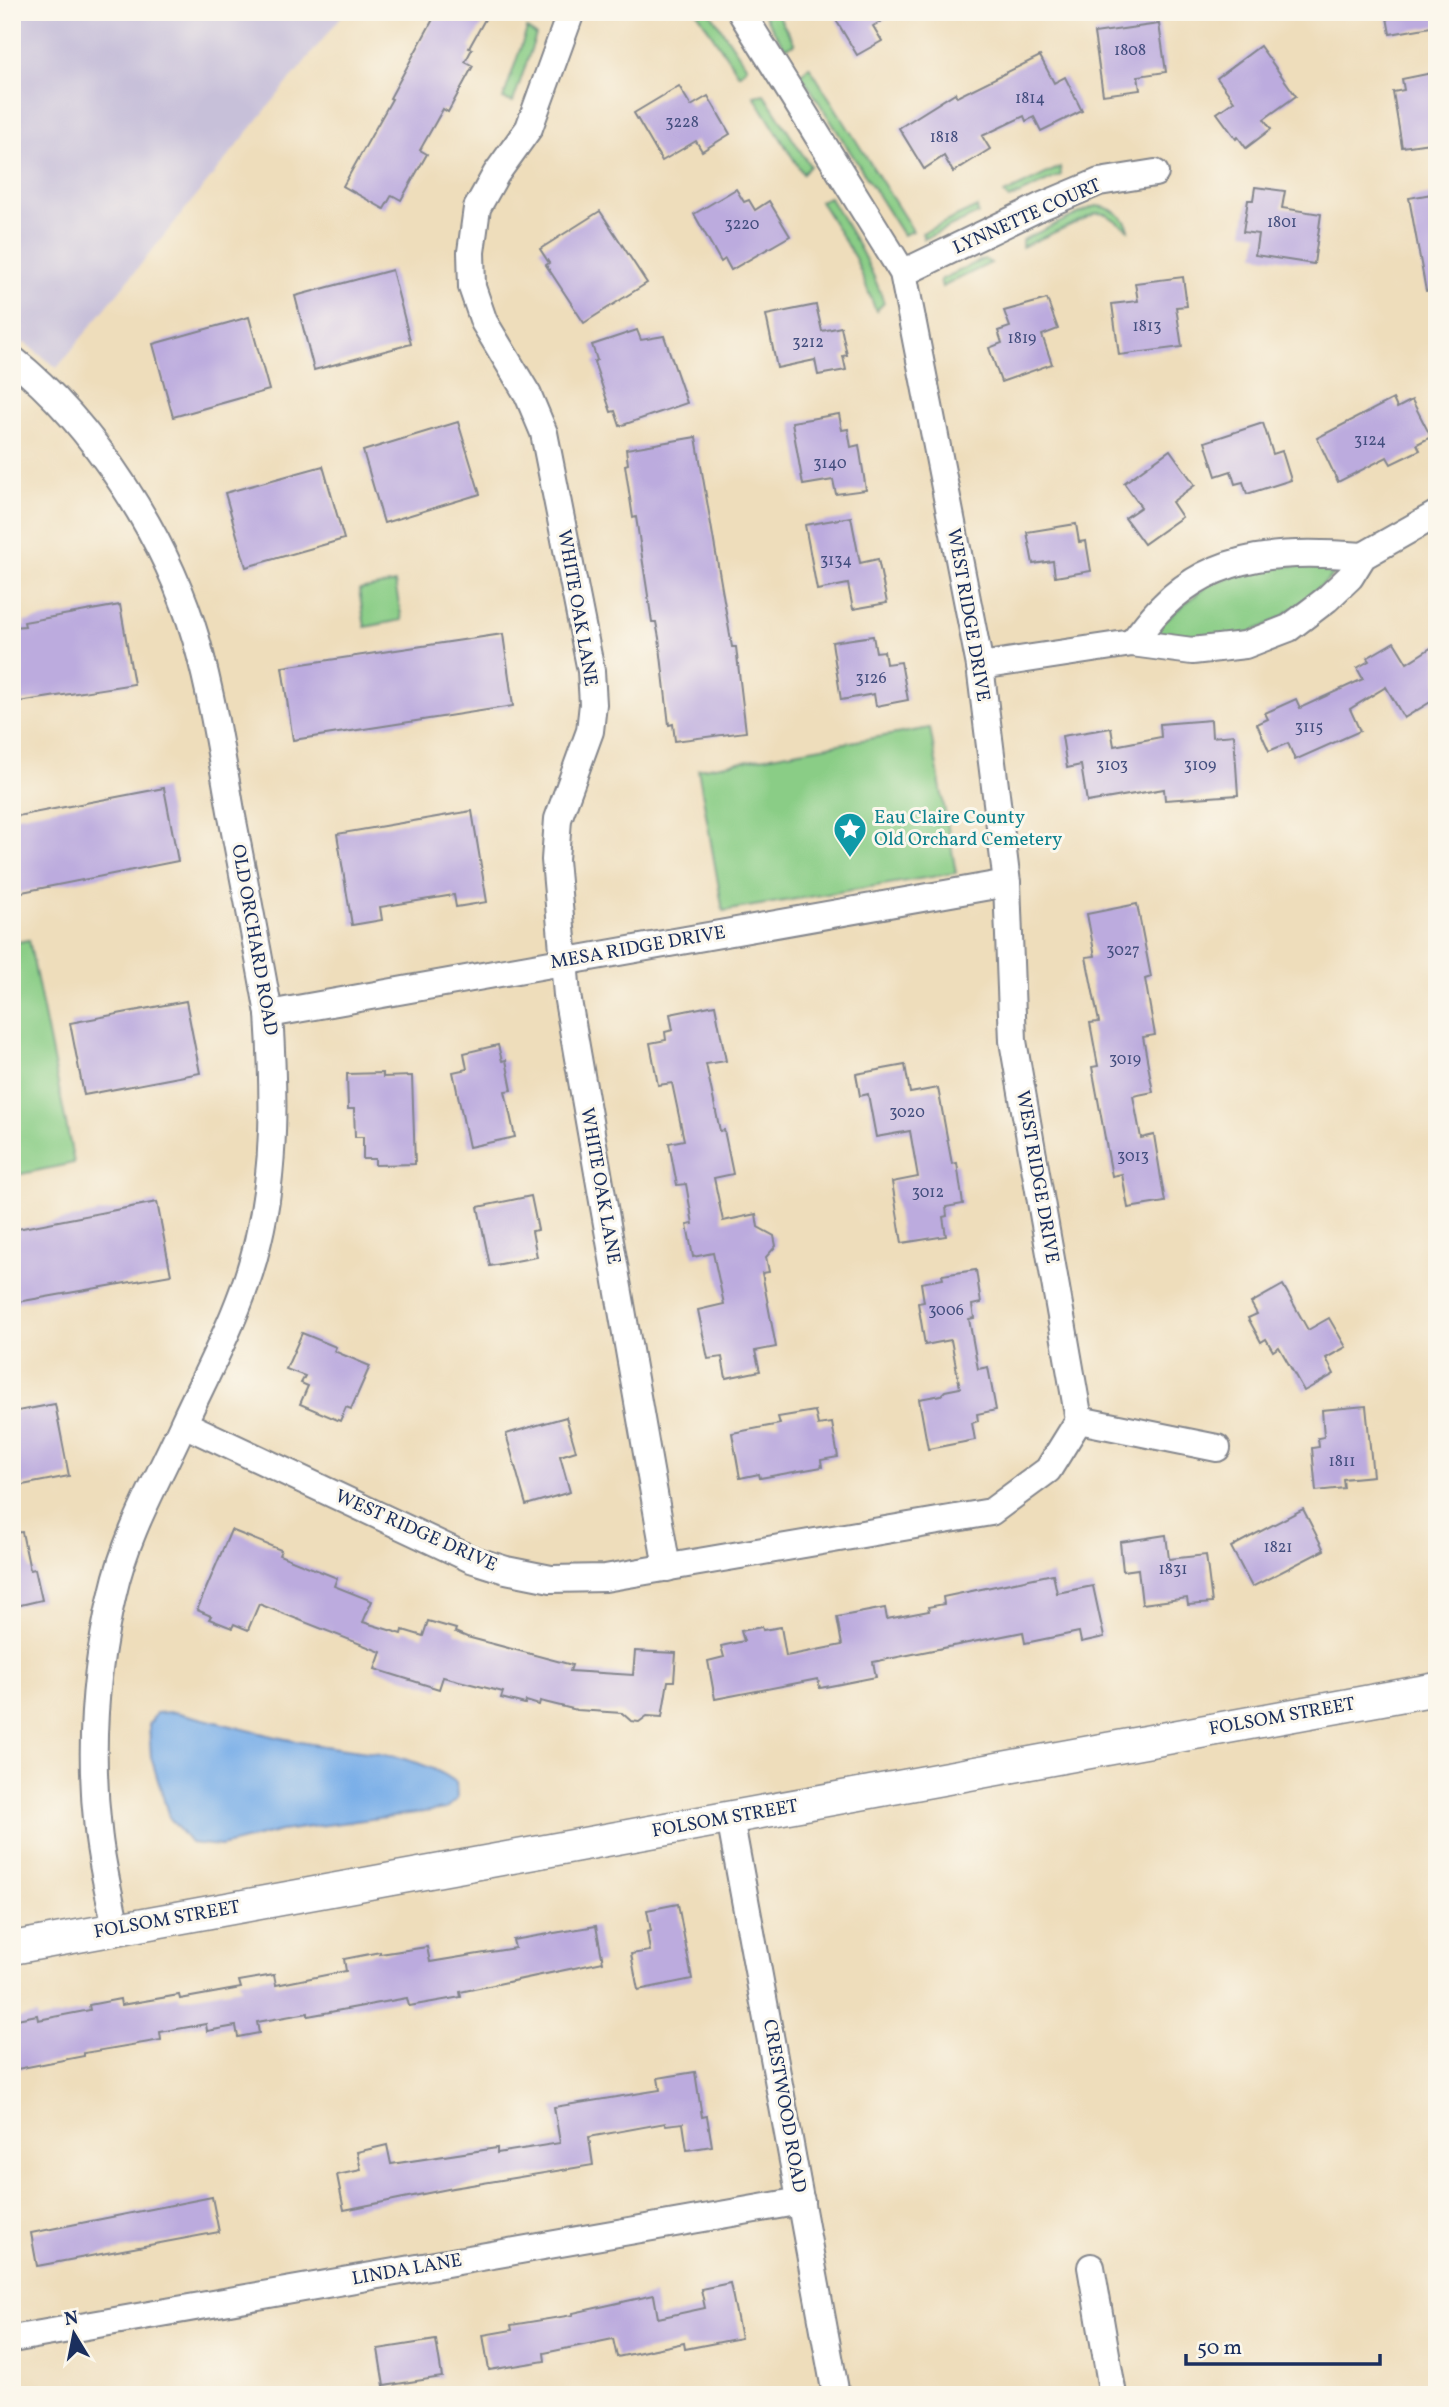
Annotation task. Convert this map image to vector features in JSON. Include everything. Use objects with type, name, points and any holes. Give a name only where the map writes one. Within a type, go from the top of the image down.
[{"type":"street","name":"WHITE OAK LANE","points":[[571,12],[529,128],[496,174],[477,208],[471,251],[472,287],[484,322],[528,395],[544,433],[591,671],[593,704],[590,731],[558,819],[555,860],[570,1009],[667,1568]]},
{"type":"street","name":"WEST RIDGE DRIVE","points":[[184,1424],[471,1559],[506,1570],[551,1579],[605,1578],[991,1512],[1048,1470],[1079,1420],[1013,1041],[1007,883],[980,666],[903,273],[741,12]]},
{"type":"street","name":"LYNNETTE COURT","points":[[903,273],[1098,182],[1155,173]]},
{"type":"street","name":"OLD ORCHARD ROAD","points":[[12,359],[70,415],[121,480],[152,533],[177,589],[195,637],[210,694],[269,1014],[274,1090],[271,1176],[258,1243],[240,1296],[138,1520],[113,1590],[99,1661],[93,1718],[93,1783],[98,1833],[116,1929]]},
{"type":"street","points":[[980,666],[1132,643],[1192,651],[1245,645],[1289,628],[1327,599],[1350,577],[1363,556],[1437,514]]},
{"type":"street","points":[[1132,643],[1163,605],[1208,572],[1255,557],[1306,552],[1363,556]]},
{"type":"street","name":"MESA RIDGE DRIVE","points":[[269,1014],[1007,883]]},
{"type":"street","points":[[1079,1420],[1217,1448]]},
{"type":"street","name":"FOLSOM STREET","points":[[12,1948],[1437,1689]]},
{"type":"street","name":"CRESTWOOD ROAD","points":[[730,1818],[836,2395]]},
{"type":"street","name":"LINDA LANE","points":[[12,2339],[801,2201]]},
{"type":"street","points":[[1091,2267],[1112,2395]]},
{"type":"shaded area","points":[[12,12],[345,12],[57,368],[25,343],[12,348]]},
{"type":"green space","points":[[697,12],[710,12],[747,67],[739,75]]},
{"type":"green space","points":[[762,12],[776,12],[795,44],[785,48]]},
{"type":"green space","points":[[527,29],[536,35],[513,102],[503,99]]},
{"type":"green space","points":[[809,66],[913,231],[903,235],[801,74]]},
{"type":"green space","points":[[764,94],[810,166],[803,174],[754,96]]},
{"type":"green space","points":[[1060,167],[1061,175],[1009,199],[1004,194]]},
{"type":"green space","points":[[829,197],[860,248],[879,289],[884,303],[876,311],[855,258],[820,201]]},
{"type":"green space","points":[[1095,206],[1116,213],[1124,220],[1129,230],[1106,214],[1097,213],[1022,247],[1022,240]]},
{"type":"green space","points":[[977,207],[978,214],[924,239],[922,233]]},
{"type":"green space","points":[[984,259],[991,263],[942,287],[940,280]]},
{"type":"green space","points":[[1330,565],[1335,574],[1284,615],[1256,630],[1208,640],[1162,636],[1157,632],[1159,625],[1208,585],[1266,566]]},
{"type":"green space","points":[[395,583],[402,620],[365,627],[359,590]]},
{"type":"green space","points":[[930,728],[956,873],[723,911],[698,769]]},
{"type":"green space","points":[[29,940],[74,1163],[12,1176],[12,943]]},
{"type":"water","points":[[174,1712],[295,1741],[419,1763],[456,1782],[457,1799],[446,1809],[281,1831],[221,1846],[190,1843],[169,1817],[151,1757],[149,1725],[156,1713]]},
{"type":"building","points":[[437,12],[489,12],[469,48],[472,49],[465,62],[473,66],[448,112],[443,109],[420,150],[427,154],[401,200],[392,195],[384,209],[343,186]]},
{"type":"building","points":[[850,12],[897,12],[873,26],[882,41],[857,55],[836,20]]},
{"type":"building","points":[[1386,12],[1437,12],[1437,26],[1390,34]]},
{"type":"building","points":[[1159,24],[1166,72],[1138,76],[1140,90],[1103,95],[1094,33]]},
{"type":"building","points":[[1260,46],[1296,96],[1264,119],[1271,129],[1246,148],[1217,113],[1234,101],[1217,78]]},
{"type":"building","points":[[1040,56],[1054,83],[1065,77],[1082,111],[1041,131],[1034,117],[1026,121],[1024,116],[982,136],[990,149],[953,172],[944,156],[924,169],[899,128],[955,93],[957,97]]},
{"type":"building","points":[[1437,72],[1437,142],[1402,147],[1393,92],[1404,90],[1402,79]]},
{"type":"building","points":[[679,86],[691,106],[708,96],[730,134],[702,151],[696,141],[662,161],[634,113]]},
{"type":"building","points":[[1255,187],[1285,191],[1282,208],[1321,214],[1314,264],[1255,255],[1258,234],[1243,232],[1248,200],[1253,200]]},
{"type":"building","points":[[736,189],[744,202],[749,200],[755,210],[769,201],[790,236],[731,270],[725,259],[721,262],[694,214]]},
{"type":"building","points":[[1437,193],[1437,290],[1426,291],[1409,198]]},
{"type":"building","points":[[600,211],[647,283],[584,323],[546,265],[549,263],[540,249]]},
{"type":"building","points":[[392,270],[411,344],[314,370],[295,296]]},
{"type":"building","points":[[1183,277],[1187,306],[1176,307],[1182,347],[1119,355],[1112,304],[1138,301],[1135,283]]},
{"type":"building","points":[[1047,299],[1058,329],[1042,335],[1052,364],[1001,382],[989,348],[1002,343],[998,331],[1010,327],[1004,311]]},
{"type":"building","points":[[816,305],[822,331],[841,327],[847,355],[843,356],[846,370],[818,375],[815,360],[777,368],[766,315]]},
{"type":"building","points":[[249,317],[269,390],[173,417],[153,344]]},
{"type":"building","points":[[637,330],[641,340],[664,336],[687,403],[620,426],[615,411],[611,412],[594,362],[597,360],[592,345]]},
{"type":"building","points":[[1393,399],[1397,408],[1412,400],[1431,437],[1417,444],[1420,450],[1391,464],[1387,457],[1338,482],[1317,438]]},
{"type":"building","points":[[839,414],[842,430],[848,429],[851,447],[859,445],[866,490],[836,494],[833,480],[803,485],[792,422]]},
{"type":"building","points":[[458,422],[480,494],[384,523],[363,451]]},
{"type":"building","points":[[1263,423],[1273,454],[1282,451],[1291,480],[1247,494],[1243,482],[1235,484],[1231,471],[1216,476],[1205,442]]},
{"type":"building","points":[[696,437],[732,647],[736,647],[746,732],[675,741],[673,724],[669,725],[656,622],[652,622],[636,517],[633,518],[625,465],[628,464],[626,449]]},
{"type":"building","points":[[1170,450],[1195,485],[1172,502],[1182,517],[1144,544],[1125,518],[1141,507],[1124,483]]},
{"type":"building","points":[[323,466],[344,539],[246,567],[225,493]]},
{"type":"building","points":[[851,517],[860,563],[878,559],[887,603],[853,609],[848,584],[817,590],[805,525]]},
{"type":"building","points":[[1076,524],[1079,542],[1086,541],[1091,571],[1055,577],[1053,561],[1033,564],[1027,532]]},
{"type":"building","points":[[120,605],[134,684],[12,703],[12,627],[25,626],[24,622]]},
{"type":"building","points":[[503,634],[513,706],[293,740],[282,667]]},
{"type":"building","points":[[873,636],[876,652],[884,651],[886,664],[901,662],[908,700],[876,706],[874,694],[841,700],[832,642]]},
{"type":"building","points":[[1394,642],[1407,663],[1437,644],[1437,698],[1404,718],[1386,687],[1350,709],[1360,731],[1295,760],[1288,743],[1269,751],[1257,724],[1268,719],[1265,713],[1296,699],[1300,708],[1363,679],[1357,668],[1369,661],[1367,658]]},
{"type":"building","points":[[1211,720],[1212,737],[1234,735],[1238,795],[1165,800],[1164,789],[1087,802],[1081,765],[1067,768],[1062,736],[1111,728],[1114,746],[1161,737],[1160,724]]},
{"type":"building","points":[[164,788],[178,861],[12,894],[12,817]]},
{"type":"building","points":[[472,811],[487,902],[456,907],[454,895],[380,907],[382,920],[352,925],[337,834]]},
{"type":"building","points":[[1137,904],[1151,977],[1145,979],[1155,1035],[1143,1037],[1153,1092],[1133,1096],[1141,1138],[1154,1135],[1165,1202],[1128,1208],[1122,1174],[1112,1176],[1092,1067],[1098,1066],[1090,1023],[1099,1022],[1086,957],[1095,956],[1087,914]]},
{"type":"building","points":[[186,1001],[200,1073],[84,1095],[70,1023]]},
{"type":"building","points":[[715,1005],[726,1061],[706,1064],[720,1131],[724,1130],[733,1174],[714,1178],[723,1221],[756,1214],[758,1227],[774,1236],[776,1246],[766,1257],[769,1272],[762,1273],[776,1347],[755,1351],[760,1371],[726,1378],[722,1357],[708,1359],[698,1310],[724,1304],[713,1253],[693,1257],[687,1225],[693,1224],[686,1184],[677,1185],[669,1143],[684,1140],[672,1083],[658,1085],[650,1043],[666,1040],[665,1032],[673,1030],[670,1014]]},
{"type":"building","points":[[498,1045],[502,1061],[506,1060],[512,1090],[505,1091],[515,1137],[469,1147],[453,1072],[467,1069],[464,1053]]},
{"type":"building","points":[[905,1065],[910,1093],[938,1088],[952,1164],[957,1163],[963,1204],[946,1207],[947,1216],[943,1217],[946,1236],[902,1243],[892,1182],[918,1177],[910,1131],[876,1137],[868,1094],[860,1096],[856,1074]]},
{"type":"building","points":[[383,1073],[383,1077],[412,1076],[415,1164],[375,1165],[375,1159],[363,1159],[363,1137],[355,1137],[354,1109],[348,1109],[347,1074]]},
{"type":"building","points":[[531,1196],[538,1230],[532,1231],[537,1257],[490,1266],[478,1207]]},
{"type":"building","points":[[157,1202],[171,1275],[12,1303],[12,1230]]},
{"type":"building","points":[[976,1270],[981,1303],[972,1305],[974,1318],[969,1319],[978,1369],[988,1367],[996,1410],[977,1414],[978,1421],[972,1423],[975,1440],[928,1449],[919,1399],[960,1388],[951,1340],[925,1345],[918,1303],[924,1302],[921,1283],[943,1279],[942,1275]]},
{"type":"building","points":[[1283,1285],[1308,1330],[1329,1318],[1346,1347],[1326,1358],[1334,1374],[1304,1391],[1279,1347],[1273,1351],[1266,1339],[1261,1342],[1248,1318],[1257,1314],[1251,1303]]},
{"type":"building","points":[[302,1333],[336,1347],[334,1351],[370,1366],[351,1409],[346,1407],[340,1421],[300,1404],[308,1386],[301,1383],[305,1376],[286,1369]]},
{"type":"building","points":[[55,1404],[69,1476],[12,1487],[12,1412]]},
{"type":"building","points":[[1366,1406],[1373,1476],[1343,1479],[1344,1488],[1316,1491],[1312,1448],[1319,1447],[1318,1438],[1324,1437],[1322,1410]]},
{"type":"building","points":[[815,1411],[818,1425],[832,1423],[838,1457],[821,1460],[822,1467],[760,1478],[759,1474],[740,1478],[732,1433],[780,1424],[778,1417]]},
{"type":"building","points":[[566,1417],[576,1451],[560,1456],[570,1492],[526,1505],[506,1434]]},
{"type":"building","points":[[1303,1509],[1324,1550],[1252,1587],[1231,1547]]},
{"type":"building","points":[[231,1530],[281,1550],[279,1555],[337,1578],[334,1586],[372,1601],[363,1622],[402,1634],[403,1630],[423,1636],[428,1621],[456,1629],[455,1632],[467,1637],[572,1665],[570,1671],[633,1675],[635,1651],[676,1653],[674,1681],[668,1681],[662,1717],[647,1716],[639,1722],[631,1721],[622,1713],[577,1710],[540,1701],[539,1705],[526,1701],[525,1704],[501,1698],[503,1692],[443,1677],[439,1689],[375,1669],[381,1652],[259,1604],[248,1630],[234,1624],[232,1628],[209,1619],[211,1616],[197,1610]]},
{"type":"building","points":[[22,1532],[30,1570],[35,1569],[42,1600],[12,1607],[12,1533]]},
{"type":"building","points":[[1166,1535],[1169,1559],[1206,1555],[1212,1603],[1188,1605],[1187,1598],[1142,1604],[1138,1569],[1123,1571],[1120,1542]]},
{"type":"building","points":[[1053,1574],[1057,1593],[1093,1586],[1104,1637],[1081,1642],[1079,1632],[1025,1643],[1023,1632],[873,1662],[876,1677],[820,1688],[818,1679],[715,1699],[708,1661],[724,1657],[721,1646],[744,1641],[741,1631],[781,1627],[786,1656],[842,1645],[837,1617],[885,1608],[887,1619],[929,1611],[928,1607],[944,1604],[943,1597]]},
{"type":"building","points":[[678,1904],[692,1979],[638,1990],[631,1954],[650,1951],[647,1932],[651,1931],[647,1910]]},
{"type":"building","points":[[596,1926],[603,1962],[460,1992],[461,1997],[409,2006],[407,1998],[308,2016],[308,2013],[257,2022],[259,2033],[238,2037],[236,2026],[207,2031],[206,2024],[160,2032],[161,2040],[84,2053],[84,2056],[12,2070],[12,2020],[37,2015],[38,2020],[90,2010],[89,2005],[120,1999],[121,2005],[179,1995],[180,1999],[241,1988],[239,1981],[274,1975],[276,1985],[346,1971],[344,1959],[380,1952],[427,1947],[430,1962],[515,1948],[513,1940]]},
{"type":"building","points":[[695,2072],[702,2117],[707,2116],[712,2146],[687,2150],[683,2123],[665,2123],[589,2137],[593,2165],[453,2188],[344,2210],[337,2175],[361,2170],[357,2152],[387,2145],[391,2164],[497,2148],[497,2153],[560,2143],[554,2107],[660,2090],[658,2078]]},
{"type":"building","points":[[212,2197],[219,2232],[37,2266],[31,2233]]},
{"type":"building","points":[[730,2283],[741,2338],[685,2349],[684,2343],[617,2357],[613,2339],[544,2353],[545,2361],[489,2370],[483,2335],[512,2330],[511,2325],[573,2315],[654,2295],[658,2318],[705,2308],[701,2289]]},
{"type":"building","points":[[436,2340],[442,2377],[384,2386],[378,2349]]},
{"type":"place","name":"Eau Claire County Old Orchard Cemetery","points":[[850,859]]}]
